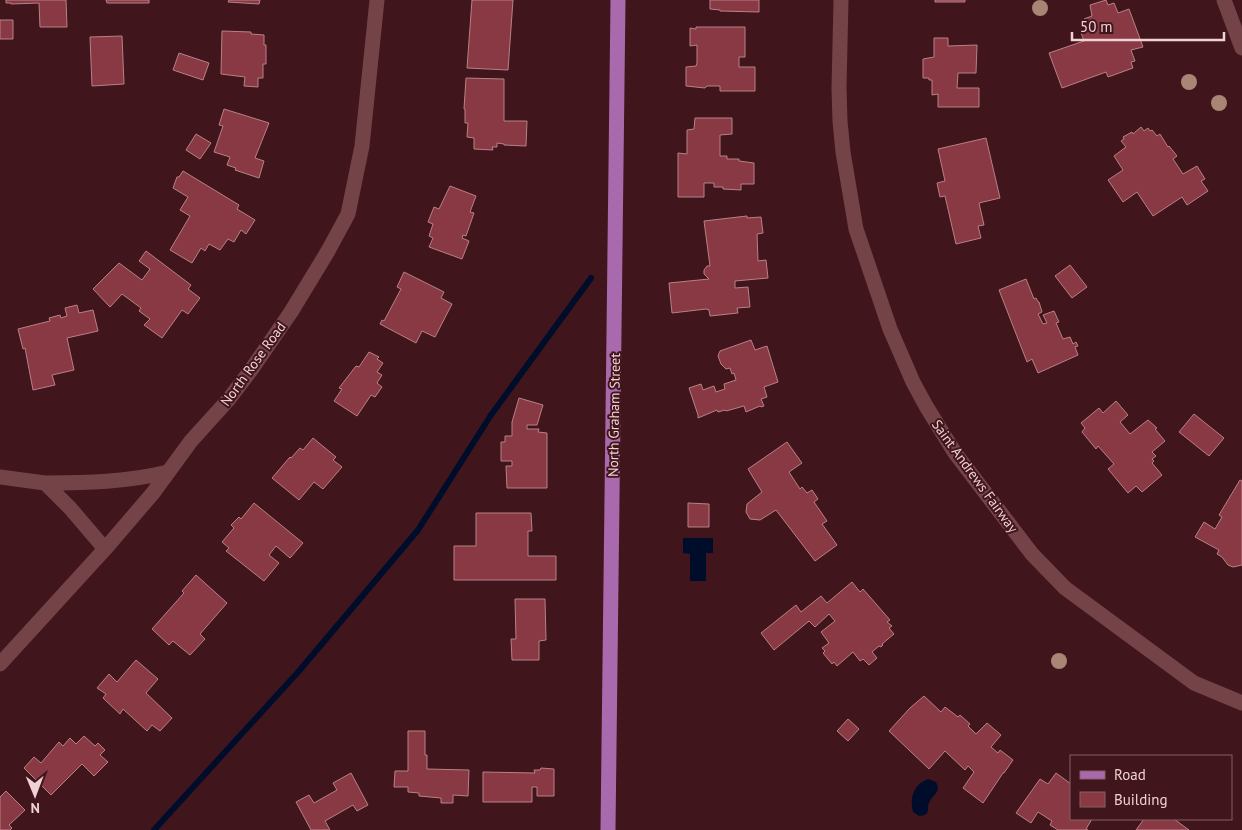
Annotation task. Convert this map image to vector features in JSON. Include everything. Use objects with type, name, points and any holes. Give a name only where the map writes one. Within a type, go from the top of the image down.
[{"type":"main road","name":"North Graham Street","points":[[608,830],[618,0]]},
{"type":"street","name":"North Rose Road","points":[[0,664],[105,549],[153,493],[191,441],[229,399],[302,295],[348,214],[362,146],[377,0]]},
{"type":"street","name":"Saint Andrews Fairway","points":[[840,0],[840,121],[843,152],[856,229],[890,329],[913,382],[926,406],[956,453],[1032,554],[1065,588],[1194,683],[1242,704]]},
{"type":"street","points":[[1224,0],[1242,48]]},
{"type":"street","points":[[0,477],[45,484],[108,482],[168,472]]},
{"type":"street","points":[[45,484],[70,508],[105,549]]},
{"type":"water","points":[[683,538],[713,538],[713,553],[706,553],[706,581],[690,581],[690,554],[683,553]]},
{"type":"water","points":[[928,779],[936,782],[938,790],[929,804],[927,813],[919,816],[913,812],[912,797],[919,784]]},
{"type":"building","points":[[6,0],[66,0],[67,27],[40,27],[39,3],[11,4],[6,3]]},
{"type":"building","points":[[106,0],[149,0],[149,3],[107,3]]},
{"type":"building","points":[[229,0],[260,0],[259,4],[228,2]]},
{"type":"building","points":[[472,0],[513,0],[508,70],[467,68]]},
{"type":"building","points":[[710,0],[759,0],[759,12],[710,9]]},
{"type":"building","points":[[935,0],[965,0],[965,2],[935,2]]},
{"type":"building","points":[[1106,0],[1108,5],[1114,3],[1118,13],[1129,9],[1143,47],[1131,50],[1135,61],[1131,62],[1133,68],[1108,77],[1106,72],[1062,88],[1049,53],[1084,41],[1081,33],[1088,30],[1084,19],[1092,16],[1090,5]]},
{"type":"building","points":[[0,20],[13,20],[13,39],[0,39]]},
{"type":"building","points":[[696,27],[745,27],[745,57],[739,57],[739,67],[755,67],[755,91],[720,91],[720,86],[707,86],[705,88],[686,86],[686,67],[696,66],[697,63],[697,45],[690,46],[690,28],[696,29]]},
{"type":"building","points":[[222,31],[251,32],[251,34],[264,35],[266,64],[263,64],[263,78],[258,78],[258,87],[244,86],[245,77],[221,74]]},
{"type":"building","points":[[122,36],[124,84],[92,86],[90,37]]},
{"type":"building","points":[[934,38],[948,38],[948,46],[977,45],[976,73],[958,73],[957,88],[979,88],[979,107],[938,107],[938,94],[932,95],[932,80],[923,78],[923,59],[934,57]]},
{"type":"building","points":[[179,53],[209,63],[203,80],[173,70]]},
{"type":"building","points":[[466,78],[504,79],[504,121],[527,121],[526,146],[497,143],[497,147],[492,147],[493,150],[474,149],[474,138],[467,137],[468,123],[465,123]]},
{"type":"building","points":[[224,109],[269,123],[255,158],[264,161],[259,178],[235,170],[236,168],[227,165],[230,157],[214,152],[223,126],[219,125]]},
{"type":"building","points":[[695,118],[732,118],[732,134],[720,135],[720,156],[727,156],[727,159],[739,159],[739,161],[754,163],[754,184],[741,184],[741,190],[723,189],[723,187],[714,187],[714,183],[704,183],[704,197],[678,197],[678,153],[687,154],[687,130],[694,129]]},
{"type":"building","points":[[1141,127],[1144,131],[1148,128],[1150,131],[1152,130],[1157,136],[1160,134],[1168,147],[1177,156],[1173,159],[1183,174],[1197,166],[1205,179],[1201,181],[1208,191],[1187,205],[1182,197],[1153,216],[1137,192],[1123,202],[1108,180],[1123,170],[1114,156],[1126,147],[1121,141],[1124,139],[1123,137],[1132,132],[1133,134]]},
{"type":"building","points":[[196,134],[211,143],[200,159],[186,150]]},
{"type":"building","points":[[986,138],[1000,198],[979,203],[984,225],[978,226],[981,238],[956,244],[945,196],[940,197],[937,183],[945,181],[938,149]]},
{"type":"building","points":[[183,171],[239,205],[237,209],[255,220],[246,234],[241,230],[234,242],[228,239],[220,250],[209,244],[205,251],[201,248],[192,263],[170,250],[190,216],[180,210],[188,197],[173,188],[177,177]]},
{"type":"building","points":[[450,186],[476,196],[470,212],[474,213],[466,236],[463,235],[462,238],[469,241],[462,259],[429,247],[433,238],[429,236],[433,224],[428,222],[434,207],[439,209]]},
{"type":"building","points":[[747,216],[747,218],[761,217],[763,233],[757,234],[758,261],[766,260],[768,278],[735,281],[735,288],[748,287],[750,307],[737,308],[738,313],[710,316],[709,310],[706,309],[672,313],[669,283],[709,279],[704,274],[707,266],[710,266],[704,221]]},
{"type":"building","points":[[146,251],[191,285],[188,289],[200,298],[188,314],[182,310],[162,338],[144,325],[150,319],[139,311],[141,308],[122,294],[110,307],[93,289],[119,263],[142,280],[150,269],[139,261]]},
{"type":"building","points":[[1070,265],[1087,287],[1072,298],[1055,276]]},
{"type":"building","points":[[404,272],[444,292],[441,298],[452,304],[435,337],[422,331],[416,343],[380,324],[382,320],[384,321],[401,289],[397,287]]},
{"type":"building","points":[[1026,279],[1034,299],[1036,298],[1039,302],[1042,312],[1038,314],[1043,324],[1047,323],[1043,315],[1054,311],[1059,322],[1056,323],[1063,339],[1070,337],[1073,344],[1076,342],[1078,346],[1075,347],[1078,355],[1038,373],[1032,359],[1027,362],[999,290]]},
{"type":"building","points":[[77,305],[79,313],[93,310],[98,331],[67,338],[74,370],[52,375],[55,385],[33,390],[25,348],[23,349],[18,329],[50,321],[49,318],[60,315],[61,318],[67,316],[65,308]]},
{"type":"building","points":[[751,340],[755,350],[767,346],[778,382],[764,387],[767,397],[761,399],[764,406],[746,412],[744,406],[726,411],[718,412],[717,410],[698,418],[689,388],[701,384],[703,390],[714,386],[716,392],[725,389],[724,384],[736,380],[730,368],[726,369],[721,364],[718,356],[720,351]]},
{"type":"building","points":[[369,352],[379,357],[377,359],[383,363],[377,372],[382,375],[377,383],[382,387],[375,397],[371,395],[357,416],[334,401],[342,389],[339,388],[356,366],[359,367]]},
{"type":"building","points":[[519,398],[543,405],[537,425],[527,425],[527,429],[539,429],[538,432],[547,433],[547,488],[507,488],[506,466],[512,466],[512,461],[501,461],[501,442],[505,442],[505,436],[512,436],[512,422]]},
{"type":"building","points":[[1116,401],[1128,415],[1120,422],[1130,434],[1148,420],[1157,428],[1155,429],[1165,441],[1152,452],[1156,456],[1152,459],[1154,461],[1152,463],[1162,475],[1142,492],[1136,486],[1128,493],[1108,469],[1114,464],[1098,446],[1096,449],[1082,432],[1085,428],[1081,423],[1099,408],[1103,413]]},
{"type":"building","points":[[1194,414],[1224,438],[1209,456],[1179,432]]},
{"type":"building","points":[[313,438],[336,457],[333,460],[342,467],[323,489],[314,482],[299,500],[272,478],[290,457],[300,448],[303,450]]},
{"type":"building","points":[[787,442],[802,463],[789,472],[800,489],[802,487],[807,493],[812,490],[818,499],[814,502],[827,521],[822,524],[837,545],[815,561],[776,510],[760,520],[750,519],[746,512],[747,504],[762,492],[748,469]]},
{"type":"building","points":[[1240,480],[1242,481],[1242,565],[1233,567],[1228,565],[1217,554],[1219,550],[1195,537],[1204,522],[1215,529],[1222,517],[1219,515]]},
{"type":"building","points":[[254,503],[303,543],[290,558],[276,546],[269,555],[279,563],[264,581],[226,551],[229,548],[222,542],[234,528],[231,525],[239,517],[241,519]]},
{"type":"building","points":[[688,503],[709,504],[709,527],[688,527]]},
{"type":"building","points":[[476,513],[531,513],[532,531],[528,531],[528,556],[556,556],[556,580],[454,580],[454,546],[476,546]]},
{"type":"building","points":[[196,575],[227,603],[200,634],[205,639],[190,655],[173,641],[169,645],[152,629],[184,593],[182,591]]},
{"type":"building","points":[[852,582],[860,592],[863,589],[890,620],[887,622],[892,626],[889,628],[894,634],[881,647],[879,646],[872,652],[877,658],[869,665],[863,659],[860,661],[853,652],[837,666],[834,662],[832,664],[823,653],[825,651],[822,648],[829,643],[821,632],[835,621],[829,614],[815,627],[809,621],[774,650],[761,633],[796,605],[801,612],[821,596],[827,603]]},
{"type":"building","points":[[515,599],[545,599],[546,640],[539,641],[539,660],[512,660],[511,639],[516,639]]},
{"type":"building","points":[[136,660],[158,679],[146,693],[172,718],[160,731],[152,725],[147,731],[123,709],[120,714],[103,698],[106,694],[97,688],[109,674],[117,682]]},
{"type":"building","points":[[924,696],[941,712],[945,707],[958,717],[960,715],[970,724],[968,726],[976,734],[987,723],[1001,735],[991,747],[998,753],[1000,750],[1013,760],[983,803],[963,788],[974,772],[968,766],[965,770],[945,751],[929,769],[889,731]]},
{"type":"building","points":[[848,719],[859,729],[848,741],[837,731]]},
{"type":"building","points":[[408,731],[425,731],[427,769],[469,770],[468,796],[453,795],[453,803],[441,803],[441,798],[419,796],[419,793],[408,792],[408,787],[394,787],[395,771],[408,771]]},
{"type":"building","points":[[84,736],[95,746],[98,743],[105,750],[100,755],[108,762],[94,776],[82,764],[51,795],[24,768],[34,757],[41,763],[59,742],[63,746],[70,738],[76,744]]},
{"type":"building","points":[[541,768],[554,769],[554,796],[537,796],[537,787],[532,787],[532,802],[483,802],[483,772],[535,773],[534,770],[540,770]]},
{"type":"building","points":[[351,773],[368,805],[357,811],[353,805],[325,821],[330,830],[311,830],[296,802],[309,795],[314,803],[337,790],[333,783]]},
{"type":"building","points":[[1056,773],[1070,783],[1070,820],[1091,820],[1086,829],[1088,830],[1058,830],[1050,825],[1052,821],[1038,812],[1031,823],[1016,813],[1040,779],[1048,784]]},
{"type":"building","points":[[6,791],[25,810],[9,825],[12,828],[10,830],[0,830],[0,797]]},
{"type":"building","points":[[1143,820],[1175,820],[1189,830],[1136,830]]},
{"type":"waterway","points":[[154,830],[299,671],[418,530],[491,415],[591,278]]}]
